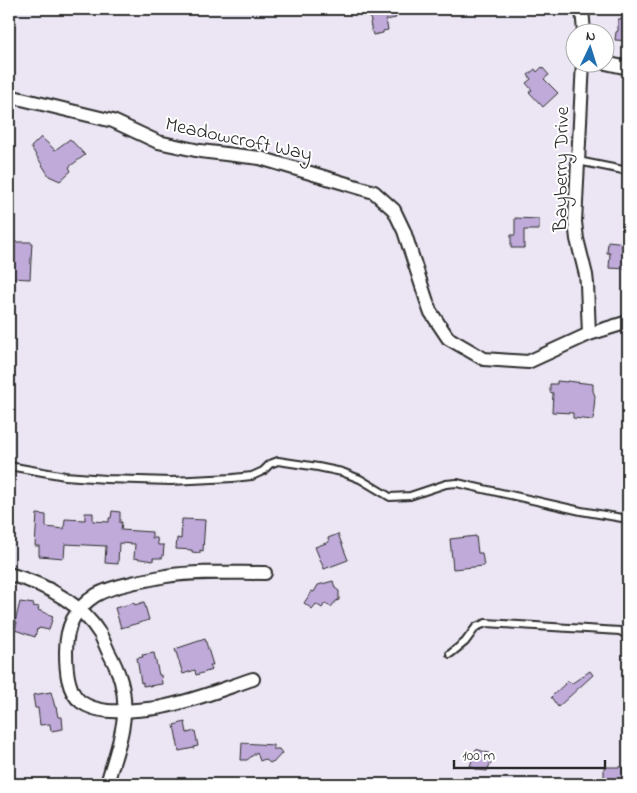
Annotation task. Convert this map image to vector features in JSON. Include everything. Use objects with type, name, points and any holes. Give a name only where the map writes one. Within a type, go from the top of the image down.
[{"type":"street","points":[[582,9],[583,22]]},
{"type":"street","points":[[614,65],[628,68]]},
{"type":"street","name":"Bayberry Drive","points":[[582,72],[575,222],[586,275],[589,334]]},
{"type":"street","name":"Meadowcroft Way","points":[[9,96],[113,121],[158,142],[200,151],[260,158],[374,192],[394,210],[404,231],[430,311],[448,338],[484,359],[528,362],[589,334],[628,322]]},
{"type":"street","points":[[253,679],[161,708],[108,712],[93,708],[80,701],[72,692],[66,662],[66,643],[68,628],[78,610],[97,594],[112,588],[166,576],[200,573],[265,574]]},
{"type":"street","points":[[9,574],[26,579],[66,599],[89,620],[100,634],[114,661],[120,675],[124,693],[125,711],[124,725],[107,784]]},
{"type":"lane","points":[[578,161],[628,171]]},
{"type":"lane","points":[[9,466],[65,476],[171,481],[252,476],[278,461],[342,472],[360,479],[390,497],[410,496],[457,482],[580,511],[628,519]]},
{"type":"lane","points":[[450,654],[464,642],[476,627],[486,622],[620,631],[628,636]]},
{"type":"building","points":[[374,9],[393,9],[396,18],[386,20],[388,30],[373,35],[370,17],[374,16]]},
{"type":"building","points":[[618,19],[628,19],[628,41],[615,40],[616,32],[618,31]]},
{"type":"building","points":[[542,67],[549,75],[544,79],[558,93],[543,107],[529,92],[532,90],[526,83],[531,79],[528,75],[535,69],[537,72]]},
{"type":"building","points":[[41,137],[55,150],[70,139],[85,155],[69,167],[71,171],[60,181],[49,176],[31,147]]},
{"type":"building","points":[[515,218],[539,219],[539,230],[524,230],[524,248],[511,248],[511,235],[515,235]]},
{"type":"building","points":[[608,241],[626,243],[625,254],[628,254],[628,269],[609,268],[610,253],[607,253]]},
{"type":"building","points":[[14,242],[32,242],[30,279],[11,278]]},
{"type":"building","points":[[557,381],[593,384],[595,396],[593,420],[573,418],[573,413],[552,412],[553,393],[550,392],[550,384],[557,384]]},
{"type":"building","points":[[112,511],[120,512],[121,530],[152,532],[152,538],[157,538],[158,545],[164,545],[163,557],[153,558],[153,561],[134,558],[135,544],[119,543],[118,564],[105,563],[106,546],[65,544],[64,558],[39,556],[39,546],[35,546],[37,514],[46,515],[46,527],[64,529],[65,519],[85,520],[85,513],[93,513],[93,521],[109,522]]},
{"type":"building","points":[[182,519],[205,520],[203,551],[200,550],[200,553],[192,552],[192,550],[176,549],[177,538],[181,539]]},
{"type":"building","points":[[338,534],[348,560],[324,569],[315,547],[329,542],[328,538]]},
{"type":"building","points":[[476,536],[478,553],[482,553],[484,566],[453,569],[450,539]]},
{"type":"building","points":[[333,581],[335,588],[339,591],[339,600],[331,607],[325,603],[322,608],[316,604],[312,609],[304,603],[318,585]]},
{"type":"building","points":[[20,602],[34,604],[33,606],[39,607],[38,610],[53,616],[49,630],[37,629],[35,637],[15,630]]},
{"type":"building","points":[[144,602],[149,620],[121,628],[115,608]]},
{"type":"building","points":[[205,639],[213,665],[210,665],[212,670],[196,675],[195,670],[183,674],[175,649]]},
{"type":"building","points":[[154,653],[162,684],[143,686],[137,658]]},
{"type":"building","points":[[590,671],[593,675],[558,707],[551,697],[568,681],[571,684]]},
{"type":"building","points":[[51,692],[58,717],[62,717],[63,729],[51,731],[50,724],[40,725],[38,708],[35,708],[33,695]]},
{"type":"building","points":[[185,722],[187,733],[195,731],[198,746],[179,751],[174,725]]},
{"type":"building","points":[[242,743],[273,745],[273,749],[279,749],[282,753],[273,763],[265,759],[260,761],[257,752],[247,760],[241,760]]},
{"type":"building","points":[[476,749],[494,755],[487,771],[478,770],[470,766]]},
{"type":"building","points":[[604,767],[623,767],[623,784],[604,784]]}]
